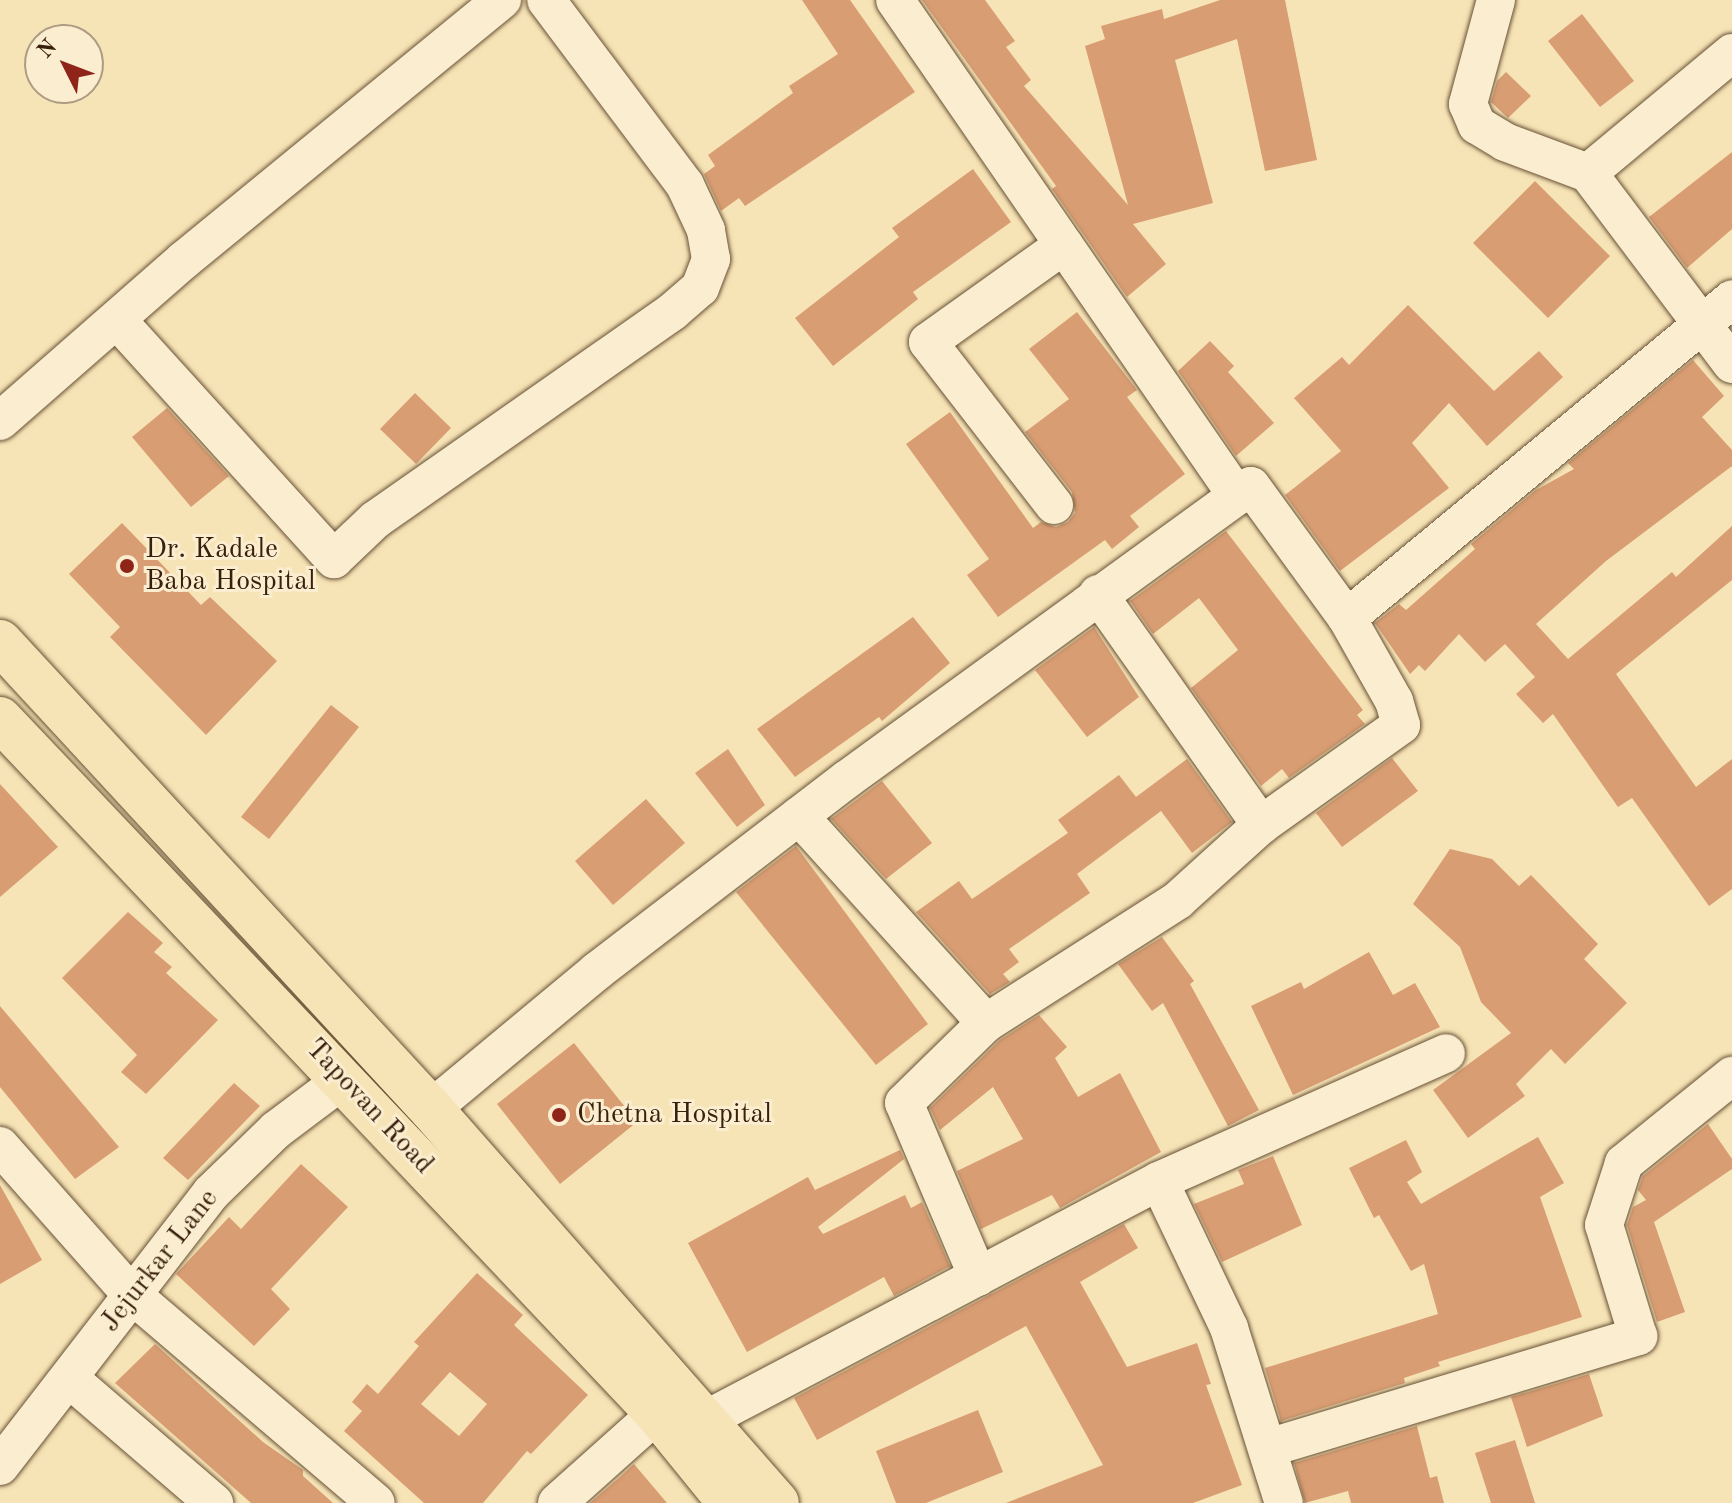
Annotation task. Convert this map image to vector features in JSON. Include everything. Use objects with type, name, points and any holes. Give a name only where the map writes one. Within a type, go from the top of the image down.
[{"type":"main road","points":[[0,642],[431,1109],[682,1408],[777,1503]]},
{"type":"main road","name":"Tapovan Road","points":[[0,719],[344,1079],[682,1408],[730,1503]]},
{"type":"street","points":[[0,421],[502,0]]},
{"type":"street","points":[[117,320],[334,559],[375,520],[672,312],[700,288],[711,259],[706,230],[685,185],[546,0]]},
{"type":"street","points":[[895,0],[1237,496]]},
{"type":"street","points":[[1496,0],[1468,104],[1477,125],[1505,142],[1588,173],[1732,364]]},
{"type":"street","points":[[1588,173],[1732,53]]},
{"type":"street","points":[[1054,505],[928,342],[1064,245]]},
{"type":"street","points":[[1347,618],[1732,299]]},
{"type":"street","points":[[431,1109],[597,971],[799,816],[1098,594],[1251,486],[1347,618],[1394,701],[1401,725],[1261,825],[1178,900],[986,1023],[904,1103],[978,1277]]},
{"type":"street","points":[[1098,594],[1261,825]]},
{"type":"street","points":[[799,816],[986,1023]]},
{"type":"street","points":[[557,1503],[682,1408],[978,1277],[1159,1181],[1446,1053]]},
{"type":"street","points":[[1268,1448],[1638,1336],[1604,1225],[1624,1163],[1732,1076]]},
{"type":"street","name":"Jejurkar Lane","points":[[0,1466],[71,1380],[130,1293],[211,1193],[276,1130],[344,1079]]},
{"type":"street","points":[[0,1146],[130,1293],[376,1503]]},
{"type":"street","points":[[1159,1181],[1229,1328],[1284,1503]]},
{"type":"street","points":[[71,1380],[214,1503]]},
{"type":"building","points":[[802,0],[850,0],[915,92],[745,206],[739,198],[721,211],[704,174],[715,166],[708,155],[793,93],[789,86],[838,54]]},
{"type":"building","points":[[922,0],[985,0],[1015,41],[1006,47],[1031,80],[1024,86],[1128,205],[1085,46],[1105,39],[1101,26],[1162,9],[1164,19],[1220,0],[1285,0],[1317,160],[1265,171],[1237,39],[1175,60],[1213,203],[1133,224],[1166,264],[1127,297],[1052,189],[1056,186]]},
{"type":"building","points":[[1582,14],[1634,81],[1600,107],[1548,41]]},
{"type":"building","points":[[1506,72],[1531,96],[1508,118],[1491,102],[1497,81]]},
{"type":"building","points":[[1732,152],[1732,229],[1687,268],[1649,217]]},
{"type":"building","points":[[973,169],[1011,222],[913,292],[918,299],[833,366],[795,318],[899,237],[892,228]]},
{"type":"building","points":[[1535,181],[1610,256],[1548,318],[1473,243]]},
{"type":"building","points":[[1408,305],[1494,391],[1539,351],[1563,377],[1487,446],[1449,403],[1412,443],[1449,488],[1340,571],[1285,495],[1341,451],[1294,398],[1342,357],[1349,365]]},
{"type":"building","points":[[1077,312],[1137,390],[1127,397],[1185,474],[1130,516],[1139,527],[1112,549],[1105,540],[998,617],[967,575],[989,559],[906,444],[950,412],[1033,528],[1041,522],[1056,527],[1068,522],[1075,513],[1072,492],[1025,432],[1069,399],[1029,349]]},
{"type":"building","points":[[1210,341],[1234,366],[1228,372],[1274,423],[1236,456],[1178,371]]},
{"type":"building","points":[[1693,360],[1724,396],[1702,417],[1732,450],[1732,466],[1606,561],[1536,624],[1568,659],[1672,572],[1676,577],[1732,526],[1732,580],[1616,674],[1696,787],[1732,759],[1732,889],[1709,906],[1632,798],[1618,807],[1553,714],[1543,723],[1516,694],[1535,677],[1505,644],[1485,662],[1459,634],[1425,671],[1419,665],[1410,674],[1375,623],[1399,604],[1406,610],[1475,549],[1471,544],[1536,490],[1574,469],[1568,463]]},
{"type":"building","points":[[415,393],[451,428],[416,464],[380,429]]},
{"type":"building","points":[[167,408],[229,476],[191,507],[132,437]]},
{"type":"building","points":[[122,523],[201,605],[210,597],[277,661],[206,735],[110,637],[120,627],[69,574]]},
{"type":"building","points":[[1226,531],[1363,710],[1357,715],[1365,724],[1289,778],[1282,769],[1261,786],[1191,688],[1238,650],[1199,598],[1153,634],[1130,601]]},
{"type":"building","points":[[913,617],[950,663],[882,721],[879,717],[795,777],[757,729]]},
{"type":"building","points":[[1094,627],[1139,697],[1087,737],[1035,670]]},
{"type":"building","points":[[331,705],[359,727],[269,839],[241,817]]},
{"type":"building","points":[[728,749],[765,805],[737,827],[695,773]]},
{"type":"building","points":[[1392,758],[1418,791],[1342,847],[1316,813]]},
{"type":"building","points":[[1187,759],[1232,822],[1192,853],[1161,811],[1077,874],[1090,893],[1009,949],[1019,962],[1003,974],[1010,982],[990,994],[916,912],[959,881],[972,899],[1068,833],[1058,820],[1119,775],[1136,797]]},
{"type":"building","points":[[882,781],[932,843],[886,879],[831,819]]},
{"type":"building","points":[[0,784],[58,847],[0,897]]},
{"type":"building","points":[[646,799],[685,843],[613,905],[575,861]]},
{"type":"building","points":[[796,846],[928,1024],[876,1065],[736,892]]},
{"type":"building","points":[[1450,849],[1492,859],[1519,886],[1531,875],[1598,944],[1584,959],[1627,1003],[1565,1064],[1551,1049],[1516,1084],[1525,1096],[1468,1138],[1433,1090],[1511,1033],[1481,1002],[1460,947],[1413,904]]},
{"type":"building","points":[[128,912],[163,943],[154,952],[172,967],[166,973],[218,1020],[146,1094],[121,1072],[137,1055],[62,978]]},
{"type":"building","points":[[1162,937],[1194,981],[1190,984],[1259,1110],[1228,1126],[1163,1003],[1152,1011],[1118,964]]},
{"type":"building","points":[[1369,952],[1393,995],[1415,983],[1440,1027],[1293,1095],[1251,1006],[1301,982],[1304,989]]},
{"type":"building","points":[[0,1006],[119,1147],[75,1179],[0,1087]]},
{"type":"building","points":[[1039,1015],[1067,1047],[1055,1058],[1078,1097],[1120,1073],[1161,1152],[1060,1208],[1052,1195],[981,1229],[957,1171],[1023,1139],[993,1087],[940,1130],[930,1108],[1000,1040]]},
{"type":"building","points":[[574,1043],[637,1122],[560,1184],[497,1104]]},
{"type":"building","points":[[234,1083],[260,1106],[188,1180],[163,1158]]},
{"type":"building","points":[[1708,1124],[1732,1159],[1732,1169],[1654,1222],[1685,1312],[1657,1322],[1627,1225],[1633,1207],[1646,1200],[1638,1190],[1643,1176]]},
{"type":"building","points":[[1538,1137],[1564,1183],[1540,1197],[1582,1317],[1438,1362],[1440,1366],[1404,1378],[1405,1383],[1281,1421],[1265,1368],[1438,1314],[1424,1264],[1411,1271],[1379,1215],[1374,1218],[1349,1168],[1406,1140],[1422,1172],[1407,1182],[1421,1204]]},
{"type":"building","points":[[900,1150],[904,1159],[818,1227],[823,1234],[905,1195],[911,1208],[922,1202],[950,1266],[894,1296],[884,1277],[747,1352],[688,1243],[808,1177],[815,1190]]},
{"type":"building","points":[[1273,1156],[1302,1225],[1222,1262],[1194,1204],[1244,1184],[1238,1170]]},
{"type":"building","points":[[301,1164],[348,1207],[271,1289],[290,1309],[254,1346],[176,1274],[229,1217],[241,1229]]},
{"type":"building","points":[[0,1185],[42,1260],[0,1284]]},
{"type":"building","points":[[1124,1224],[1138,1248],[1080,1282],[1127,1367],[1197,1343],[1211,1384],[1206,1385],[1242,1485],[1193,1503],[1006,1503],[1103,1465],[1026,1326],[817,1440],[794,1398]]},
{"type":"building","points":[[477,1273],[523,1315],[514,1325],[588,1395],[531,1454],[527,1451],[483,1503],[424,1503],[344,1431],[362,1411],[352,1402],[367,1384],[378,1394],[419,1346],[414,1342]],"holes":[[[450,1372],[487,1404],[459,1436],[421,1404]]]},
{"type":"building","points":[[155,1344],[263,1442],[303,1470],[303,1476],[333,1503],[251,1503],[115,1383]]},
{"type":"building","points":[[1589,1374],[1603,1416],[1527,1447],[1511,1397]]},
{"type":"building","points":[[978,1410],[1003,1472],[926,1503],[896,1503],[876,1451]]},
{"type":"building","points":[[1417,1426],[1430,1478],[1437,1476],[1444,1503],[1351,1503],[1348,1491],[1305,1503],[1294,1463]]},
{"type":"building","points":[[1515,1440],[1535,1503],[1491,1503],[1475,1453]]},
{"type":"building","points":[[634,1464],[667,1503],[590,1503],[620,1477]]},
{"type":"place","name":"Dr. Kadale Baba Hospital","points":[[127,566]]},
{"type":"place","name":"Chetna Hospital","points":[[559,1115]]}]
